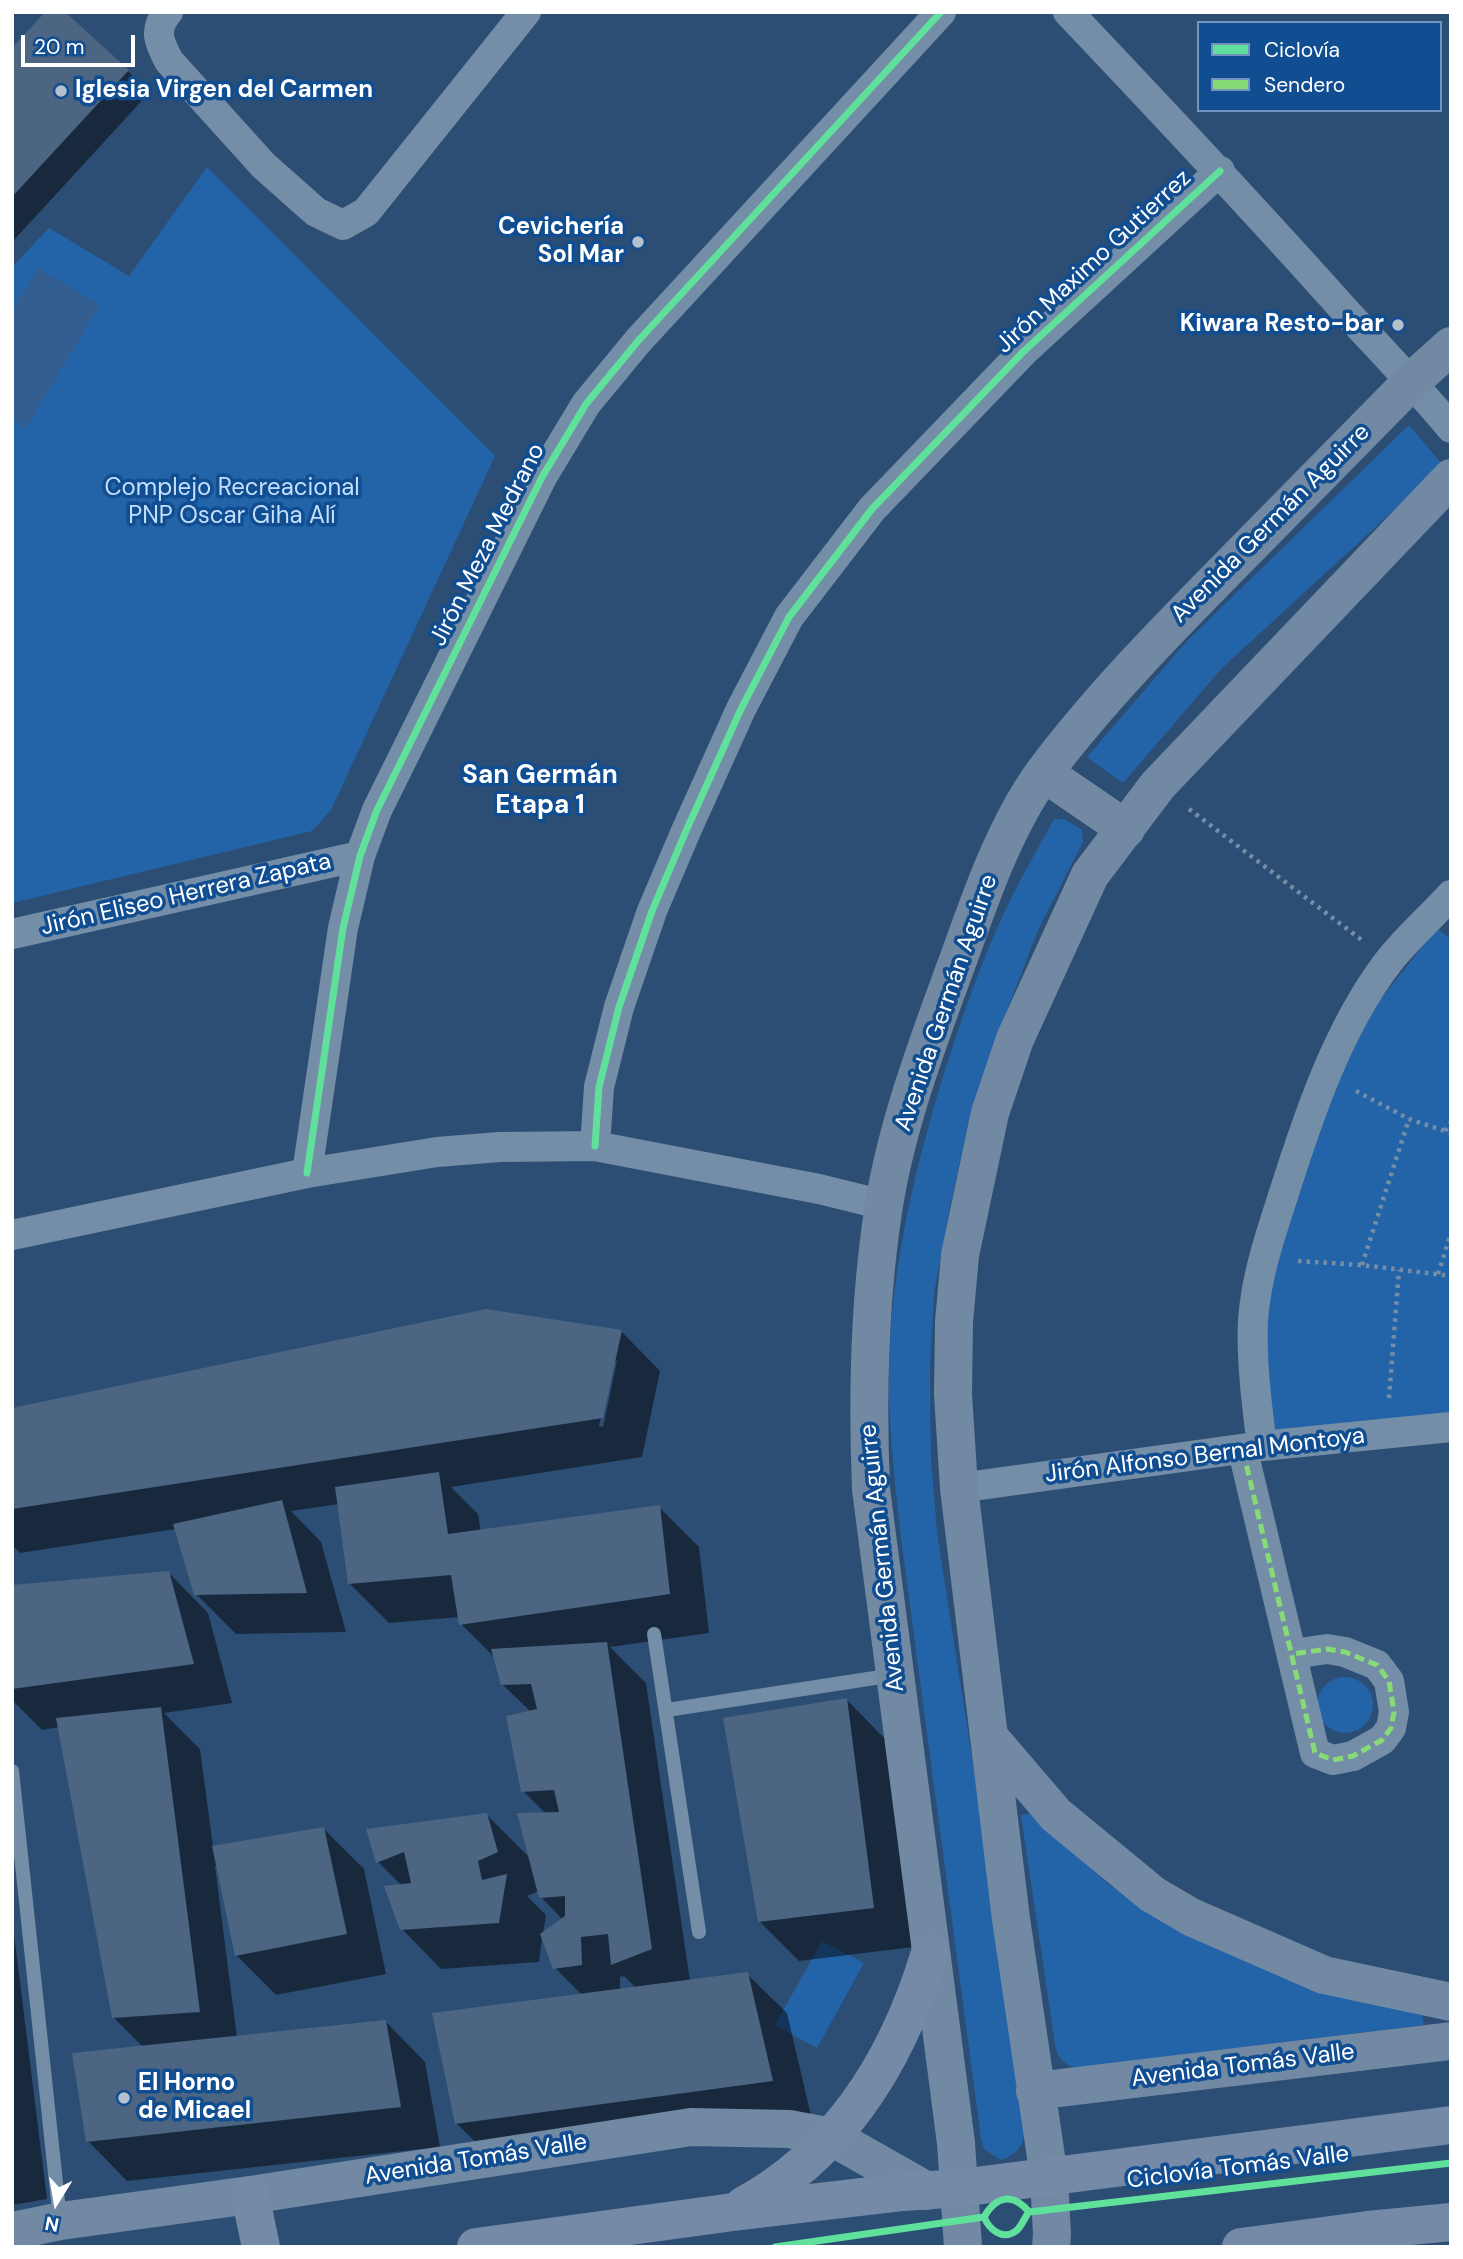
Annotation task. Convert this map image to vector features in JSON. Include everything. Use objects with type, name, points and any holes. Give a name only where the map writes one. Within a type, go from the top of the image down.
[{"type":"main road","name":"Avenida Germán Aguirre","points":[[963,2247],[944,2190],[955,2131],[871,1489],[869,1335],[884,1205],[895,1152],[922,1058],[965,939],[1015,821],[1044,773],[1143,655],[1412,381],[1451,346]]},
{"type":"main road","points":[[1051,2247],[1049,2177],[1011,1919],[991,1739],[958,1488],[953,1394],[954,1322],[960,1255],[990,1113],[1016,1039],[1090,875],[1158,785],[1451,478]]},
{"type":"main road","points":[[1044,773],[1126,829]]},
{"type":"main road","points":[[991,1739],[1056,1815],[1152,1894],[1191,1917],[1324,1975],[1451,2002]]},
{"type":"main road","points":[[733,2212],[796,2173],[832,2137],[869,2088],[891,2052],[911,2011],[930,1953]]},
{"type":"main road","name":"Avenida Tomás Valle","points":[[1035,2091],[1451,2041]]},
{"type":"main road","points":[[476,2247],[733,2212],[944,2190],[1451,2125]]},
{"type":"main road","name":"Avenida Tomás Valle","points":[[12,2231],[61,2221],[250,2195],[691,2127],[789,2129],[832,2137],[944,2190]]},
{"type":"main road","points":[[250,2195],[261,2247]]},
{"type":"main road","points":[[1241,2247],[1451,2222]]},
{"type":"street","points":[[168,12],[160,23],[159,44],[169,61],[264,166],[316,212],[343,225],[366,212],[526,12]]},
{"type":"street","name":"Jirón Meza Medrano","points":[[307,1173],[343,928],[359,856],[377,810],[542,477],[586,404],[638,341],[941,12]]},
{"type":"street","points":[[1068,12],[1220,171],[1377,346],[1412,381],[1451,428]]},
{"type":"street","name":"Jirón Maximo Gutierrez","points":[[595,1146],[599,1087],[619,1007],[652,911],[741,709],[789,617],[872,509],[1023,352],[1220,171]]},
{"type":"street","name":"Jirón Eliseo Herrera Zapata","points":[[12,934],[359,856]]},
{"type":"street","points":[[1293,1654],[1253,1448],[1257,1405],[1253,1320],[1263,1258],[1303,1133],[1356,1012],[1389,961],[1451,895]]},
{"type":"street","points":[[12,1235],[307,1173],[462,1150],[500,1147],[595,1146],[818,1189],[884,1205]]},
{"type":"street","name":"Jirón Alfonso Bernal Montoya","points":[[958,1488],[1253,1448],[1451,1427]]},
{"type":"lane","points":[[654,1634],[699,1932]]},
{"type":"lane","points":[[667,1710],[895,1675]]},
{"type":"lane","points":[[12,1771],[61,2221]]},
{"type":"path","points":[[1158,785],[1389,961]]},
{"type":"path","points":[[1326,1076],[1409,1119],[1448,1132],[1451,1122]]},
{"type":"path","points":[[1362,1265],[1409,1119]]},
{"type":"path","points":[[1438,1274],[1451,1233]]},
{"type":"path","points":[[1263,1258],[1362,1265],[1451,1276]]},
{"type":"path","points":[[1388,1434],[1399,1270]]},
{"type":"green space","name":"Complejo Recreacional PNP Oscar Giha Alí","points":[[207,167],[495,456],[331,810],[312,831],[12,903],[12,267],[49,228],[129,276]]},
{"type":"green space","points":[[1409,425],[1443,465],[1222,668],[1123,783],[1087,757],[1187,641]]},
{"type":"green space","points":[[1054,819],[1064,819],[1082,830],[1083,842],[1038,930],[970,1116],[934,1293],[930,1370],[931,1459],[937,1533],[984,1835],[1025,2132],[1018,2150],[1001,2160],[984,2149],[981,2138],[901,1538],[894,1475],[889,1369],[895,1292],[907,1216],[946,1067],[996,932]]},
{"type":"green space","points":[[1437,928],[1451,940],[1451,1416],[1263,1433],[1262,1354],[1273,1267],[1316,1124],[1365,1019]]},
{"type":"green space","points":[[1340,1677],[1350,1677],[1365,1685],[1371,1694],[1371,1716],[1365,1725],[1350,1733],[1340,1733],[1322,1721],[1317,1710],[1317,1700],[1329,1682]]},
{"type":"green space","points":[[1032,1814],[1108,1884],[1180,1929],[1422,2015],[1424,2025],[1074,2068],[1070,2066],[1059,2056],[1055,2044],[1021,1815]]},
{"type":"green space","points":[[822,1941],[864,1963],[817,2048],[775,2025]]},
{"type":"shaded area","points":[[38,268],[100,305],[26,428],[12,420],[12,311]]},
{"type":"building","name":"Iglesia Virgen del Carmen","points":[[45,12],[65,12],[129,70],[12,197],[12,48]]},
{"type":"building","points":[[486,1309],[622,1330],[603,1418],[12,1509],[12,1408]]},
{"type":"building","points":[[439,1472],[448,1534],[660,1505],[670,1594],[459,1625],[451,1575],[348,1584],[335,1487]]},
{"type":"building","points":[[282,1500],[307,1593],[194,1595],[173,1524]]},
{"type":"building","points":[[169,1571],[194,1664],[12,1689],[12,1585]]},
{"type":"building","points":[[607,1642],[652,1949],[611,1965],[608,1934],[581,1937],[582,1965],[553,1969],[540,1934],[565,1916],[565,1896],[539,1898],[517,1813],[559,1812],[554,1790],[521,1792],[506,1716],[537,1709],[531,1684],[501,1685],[491,1649]]},
{"type":"building","points":[[847,1698],[874,1908],[758,1922],[723,1718]]},
{"type":"building","points":[[161,1707],[200,2012],[112,2018],[56,1718]]},
{"type":"building","points":[[487,1813],[498,1852],[478,1861],[482,1880],[507,1874],[499,1923],[400,1930],[384,1886],[411,1883],[404,1852],[376,1863],[366,1829]]},
{"type":"building","points":[[324,1827],[347,1934],[235,1956],[212,1846]]},
{"type":"building","points":[[748,1972],[773,2081],[455,2124],[432,2013]]},
{"type":"building","points":[[386,2020],[401,2107],[86,2142],[72,2053]]},
{"type":"marked path","points":[[1243,1451],[1315,1753],[1333,1760],[1353,1756],[1382,1740],[1391,1728],[1394,1712],[1389,1681],[1377,1665],[1345,1652],[1327,1649],[1293,1654]]},
{"type":"cycle path","points":[[307,1173],[343,928],[360,856],[377,810],[542,477],[586,404],[638,341],[941,12]]},
{"type":"cycle path","points":[[595,1146],[599,1087],[619,1007],[652,911],[741,709],[789,617],[872,509],[1023,352],[1220,171]]},
{"type":"cycle path","name":"Ciclovía Tomás Valle","points":[[1029,2212],[1017,2201],[1005,2199],[994,2205],[984,2217],[989,2226],[1006,2235],[1016,2231],[1029,2212],[1451,2163]]},
{"type":"cycle path","points":[[775,2247],[984,2217]]},
{"type":"place","name":"Iglesia Virgen del Carmen","points":[[61,91]]},
{"type":"place","name":"Cevichería Sol Mar","points":[[638,242]]},
{"type":"place","name":"Kiwara Resto-bar","points":[[1398,325]]},
{"type":"place","name":"El Horno de Micael","points":[[124,2098]]},
{"type":"district","name":"San Germán Etapa 1","points":[[540,791]]}]
